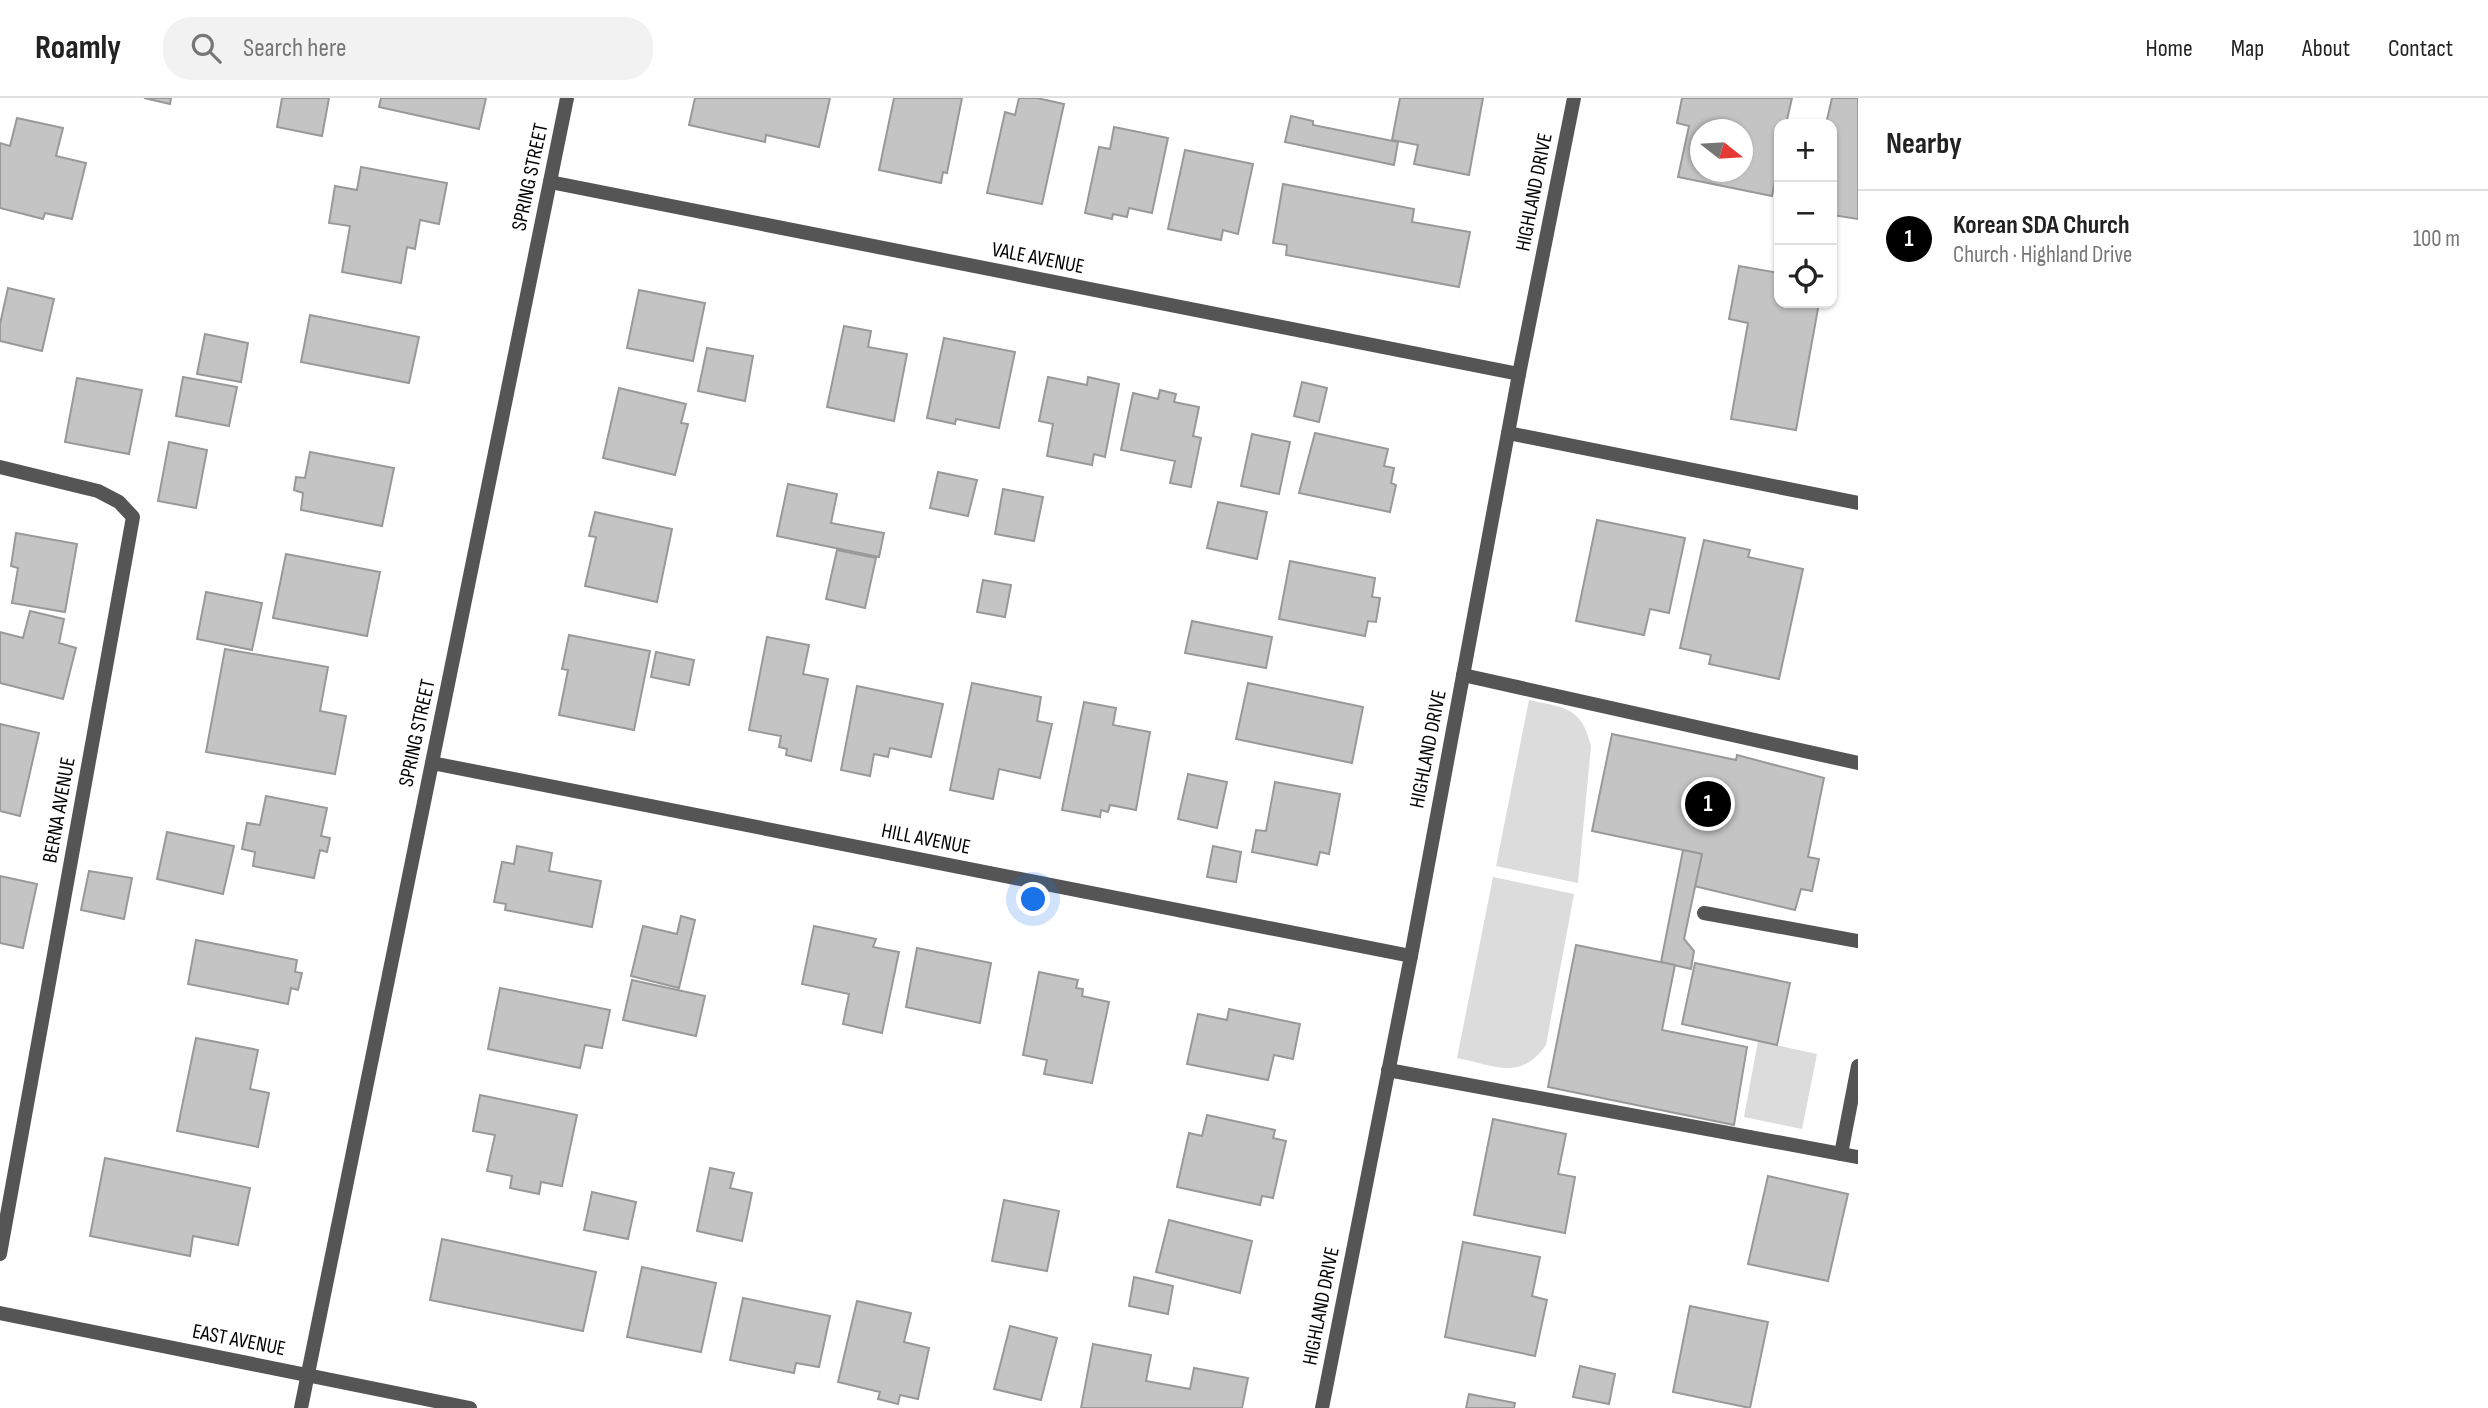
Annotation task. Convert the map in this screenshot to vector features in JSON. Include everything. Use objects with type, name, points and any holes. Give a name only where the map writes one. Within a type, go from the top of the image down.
[{"type":"street","name":"SPRING STREET","points":[[301,1408],[567,98]]},
{"type":"street","name":"HIGHLAND DRIVE","points":[[1322,1408],[1574,98]]},
{"type":"street","name":"VALE AVENUE","points":[[550,183],[1519,373]]},
{"type":"street","points":[[1508,433],[1858,503]]},
{"type":"street","name":"BERNA AVENUE","points":[[0,467],[98,491],[120,502],[133,517],[0,1254]]},
{"type":"street","points":[[1463,675],[1858,763]]},
{"type":"street","name":"HILL AVENUE","points":[[432,763],[1411,956]]},
{"type":"street","points":[[1704,913],[1858,941]]},
{"type":"street","points":[[1840,1154],[1858,1066]]},
{"type":"street","points":[[1388,1069],[1858,1157]]},
{"type":"street","name":"EAST AVENUE","points":[[0,1314],[470,1408]]},
{"type":"shaded area","points":[[1529,700],[1570,711],[1582,723],[1591,746],[1578,883],[1496,866]]},
{"type":"shaded area","points":[[1493,877],[1574,894],[1546,1045],[1526,1064],[1506,1068],[1457,1058]]},
{"type":"shaded area","points":[[1758,1041],[1817,1054],[1802,1129],[1744,1117]]},
{"type":"building","points":[[144,98],[171,98],[170,104]]},
{"type":"building","points":[[282,98],[329,98],[322,136],[277,127]]},
{"type":"building","points":[[381,98],[486,98],[479,129],[379,107]]},
{"type":"building","points":[[695,98],[830,98],[819,147],[766,135],[765,142],[689,125]]},
{"type":"building","points":[[894,98],[962,98],[947,173],[943,172],[941,183],[879,170]]},
{"type":"building","points":[[1019,98],[1037,98],[1064,104],[1042,204],[987,193],[1005,112],[1015,115]]},
{"type":"building","points":[[1400,98],[1483,98],[1469,175],[1414,164],[1418,145],[1392,140]]},
{"type":"building","points":[[1682,98],[1792,98],[1787,119],[1774,119],[1772,196],[1703,182],[1753,182],[1753,119],[1690,119],[1690,179],[1678,177],[1689,126],[1677,123]]},
{"type":"building","points":[[1832,98],[1858,98],[1858,219],[1837,216],[1837,119],[1827,119]]},
{"type":"building","points":[[1291,116],[1313,121],[1313,125],[1398,142],[1394,165],[1285,142]]},
{"type":"building","points":[[17,118],[63,128],[56,156],[86,163],[72,219],[45,213],[43,219],[0,208],[0,143],[10,146]]},
{"type":"building","points":[[1114,127],[1168,138],[1152,213],[1129,208],[1127,217],[1113,214],[1112,219],[1085,213],[1099,147],[1110,149]]},
{"type":"building","points":[[1185,150],[1253,164],[1238,234],[1223,230],[1221,240],[1168,229]]},
{"type":"building","points":[[361,167],[447,183],[439,224],[420,220],[415,249],[407,247],[401,283],[342,272],[350,226],[329,223],[335,186],[357,190]]},
{"type":"building","points":[[1283,184],[1414,209],[1412,222],[1470,232],[1459,287],[1286,255],[1287,245],[1273,243]]},
{"type":"building","points":[[1739,266],[1774,272],[1774,308],[1818,308],[1796,430],[1731,419],[1748,323],[1729,319]]},
{"type":"building","points":[[8,288],[54,299],[42,351],[0,341],[0,324]]},
{"type":"building","points":[[639,290],[705,303],[693,361],[627,348]]},
{"type":"building","points":[[310,315],[419,337],[409,383],[301,362]]},
{"type":"building","points":[[844,326],[871,331],[868,347],[907,354],[894,421],[827,407]]},
{"type":"building","points":[[205,334],[248,343],[241,382],[197,374]]},
{"type":"building","points":[[944,338],[1015,352],[999,428],[956,419],[955,424],[927,418]]},
{"type":"building","points":[[707,348],[753,356],[745,401],[698,391]]},
{"type":"building","points":[[183,377],[237,387],[229,426],[176,416]]},
{"type":"building","points":[[1048,377],[1087,385],[1088,377],[1119,384],[1105,457],[1094,454],[1092,465],[1047,456],[1053,424],[1039,421]]},
{"type":"building","points":[[77,378],[142,390],[129,454],[65,442]]},
{"type":"building","points":[[1302,382],[1327,388],[1319,422],[1294,416]]},
{"type":"building","points":[[619,388],[686,404],[681,423],[688,424],[675,475],[603,458]]},
{"type":"building","points":[[1160,390],[1176,394],[1174,402],[1199,407],[1193,436],[1201,438],[1191,487],[1170,483],[1175,461],[1121,450],[1133,393],[1158,399]]},
{"type":"building","points":[[1315,433],[1388,449],[1384,466],[1394,468],[1391,483],[1396,485],[1390,512],[1299,493]]},
{"type":"building","points":[[1252,434],[1290,442],[1279,494],[1241,486]]},
{"type":"building","points":[[169,442],[207,450],[196,508],[158,501]]},
{"type":"building","points":[[310,452],[394,468],[382,526],[301,510],[303,493],[294,490],[296,477],[305,478]]},
{"type":"building","points":[[938,472],[977,480],[968,516],[930,508]]},
{"type":"building","points":[[788,484],[837,494],[831,523],[884,533],[879,557],[777,536]]},
{"type":"building","points":[[1003,489],[1043,497],[1034,541],[995,534]]},
{"type":"building","points":[[1218,502],[1267,512],[1257,559],[1207,548]]},
{"type":"building","points":[[595,512],[672,529],[657,602],[585,586],[596,537],[589,536]]},
{"type":"building","points":[[1597,520],[1685,538],[1669,613],[1650,609],[1644,635],[1576,621]]},
{"type":"building","points":[[16,533],[77,544],[65,612],[12,603],[18,568],[11,566]]},
{"type":"building","points":[[1704,540],[1750,550],[1748,557],[1803,569],[1779,679],[1709,664],[1711,655],[1680,648]]},
{"type":"building","points":[[837,550],[876,558],[865,608],[826,599]]},
{"type":"building","points":[[286,554],[380,572],[367,636],[273,618]]},
{"type":"building","points":[[1290,561],[1375,578],[1372,597],[1380,598],[1376,622],[1368,621],[1365,636],[1279,619]]},
{"type":"building","points":[[983,580],[1011,585],[1005,617],[977,612]]},
{"type":"building","points":[[206,592],[262,603],[252,650],[197,639]]},
{"type":"building","points":[[30,611],[64,619],[59,643],[76,648],[63,699],[0,683],[0,632],[23,638]]},
{"type":"building","points":[[1192,621],[1272,637],[1266,668],[1185,653]]},
{"type":"building","points":[[569,635],[650,651],[634,730],[559,715],[568,670],[562,669]]},
{"type":"building","points":[[767,637],[809,645],[803,674],[828,679],[811,761],[786,755],[787,749],[779,747],[781,736],[749,730]]},
{"type":"building","points":[[225,649],[328,667],[320,711],[346,716],[335,774],[206,752]]},
{"type":"building","points":[[656,652],[694,660],[689,685],[651,677]]},
{"type":"building","points":[[972,683],[1041,697],[1037,721],[1052,724],[1040,778],[999,769],[993,799],[950,790]]},
{"type":"building","points":[[1248,683],[1363,707],[1352,763],[1236,739]]},
{"type":"building","points":[[857,686],[943,704],[931,757],[890,748],[888,757],[874,754],[870,776],[841,770]]},
{"type":"building","points":[[1084,702],[1116,708],[1113,725],[1150,732],[1136,810],[1110,805],[1108,812],[1101,810],[1100,817],[1062,810]]},
{"type":"building","points":[[0,724],[39,733],[20,816],[0,811]]},
{"type":"building","points":[[1612,734],[1736,760],[1737,755],[1824,778],[1808,857],[1819,859],[1812,891],[1801,889],[1795,910],[1694,886],[1702,854],[1592,831]]},
{"type":"building","points":[[1188,774],[1227,782],[1217,828],[1178,819]]},
{"type":"building","points":[[1275,782],[1340,794],[1329,854],[1320,852],[1317,865],[1252,852],[1256,830],[1266,831]]},
{"type":"building","points":[[266,796],[327,808],[321,836],[330,838],[327,852],[320,850],[314,878],[253,866],[255,852],[242,849],[247,823],[260,825]]},
{"type":"building","points":[[167,832],[234,846],[223,894],[157,879]]},
{"type":"building","points":[[517,846],[552,853],[549,871],[601,881],[592,927],[505,910],[506,904],[494,902],[502,862],[514,864]]},
{"type":"building","points":[[1213,846],[1241,852],[1236,882],[1207,877]]},
{"type":"building","points":[[1683,850],[1702,854],[1684,939],[1694,951],[1691,969],[1661,962]]},
{"type":"building","points":[[89,871],[132,878],[124,919],[81,910]]},
{"type":"building","points":[[0,876],[37,884],[23,948],[0,943]]},
{"type":"building","points":[[681,916],[695,920],[679,988],[631,976],[643,926],[677,934]]},
{"type":"building","points":[[814,926],[876,939],[873,947],[899,952],[882,1033],[843,1024],[849,994],[802,984]]},
{"type":"building","points":[[196,940],[297,960],[295,972],[302,973],[298,990],[291,988],[288,1004],[188,984]]},
{"type":"building","points":[[1576,945],[1675,965],[1662,1030],[1747,1047],[1734,1125],[1548,1087]]},
{"type":"building","points":[[917,948],[991,963],[980,1023],[906,1007]]},
{"type":"building","points":[[1695,963],[1790,983],[1777,1045],[1682,1024]]},
{"type":"building","points":[[1039,972],[1078,980],[1076,988],[1083,989],[1082,996],[1109,1002],[1092,1083],[1044,1074],[1047,1060],[1023,1055]]},
{"type":"building","points":[[632,980],[705,996],[696,1036],[623,1020]]},
{"type":"building","points":[[500,988],[610,1010],[602,1048],[585,1045],[580,1068],[488,1049]]},
{"type":"building","points":[[1229,1009],[1300,1024],[1293,1059],[1274,1055],[1268,1080],[1187,1064],[1198,1014],[1227,1020]]},
{"type":"building","points":[[196,1038],[258,1050],[250,1089],[269,1093],[258,1147],[177,1131]]},
{"type":"building","points":[[480,1095],[577,1115],[562,1186],[541,1182],[539,1194],[510,1188],[512,1176],[487,1171],[495,1135],[473,1131]]},
{"type":"building","points":[[1207,1115],[1275,1130],[1273,1138],[1286,1141],[1273,1198],[1262,1196],[1260,1205],[1177,1187],[1189,1133],[1202,1136]]},
{"type":"building","points":[[1493,1119],[1566,1134],[1558,1174],[1575,1177],[1565,1233],[1474,1215]]},
{"type":"building","points":[[105,1158],[250,1188],[238,1245],[193,1236],[190,1256],[90,1236]]},
{"type":"building","points":[[710,1168],[734,1173],[730,1188],[752,1193],[742,1241],[697,1231]]},
{"type":"building","points":[[1768,1176],[1848,1194],[1828,1281],[1748,1264]]},
{"type":"building","points":[[592,1192],[636,1202],[628,1239],[584,1230]]},
{"type":"building","points":[[1004,1200],[1059,1211],[1047,1271],[992,1261]]},
{"type":"building","points":[[1169,1220],[1252,1241],[1240,1293],[1156,1272]]},
{"type":"building","points":[[442,1239],[596,1272],[583,1331],[430,1300]]},
{"type":"building","points":[[1463,1242],[1540,1257],[1532,1296],[1547,1300],[1535,1356],[1445,1337]]},
{"type":"building","points":[[642,1267],[716,1283],[701,1352],[627,1337]]},
{"type":"building","points":[[1134,1277],[1173,1286],[1168,1314],[1129,1306]]},
{"type":"building","points":[[743,1298],[830,1316],[819,1367],[796,1363],[794,1373],[730,1360]]},
{"type":"building","points":[[857,1301],[911,1313],[904,1342],[929,1348],[918,1399],[900,1395],[898,1404],[878,1399],[880,1392],[838,1382]]},
{"type":"building","points":[[1690,1306],[1768,1322],[1750,1408],[1673,1392]]},
{"type":"building","points":[[1010,1326],[1057,1338],[1041,1400],[994,1389]]},
{"type":"building","points":[[1093,1344],[1151,1355],[1146,1381],[1190,1389],[1194,1368],[1248,1378],[1242,1408],[1081,1408]]},
{"type":"building","points":[[1580,1366],[1615,1374],[1609,1404],[1573,1397]]},
{"type":"building","points":[[1469,1394],[1515,1403],[1514,1408],[1466,1408]]},
{"type":"place","name":"Korean SDA Church","points":[[1708,804]]}]
